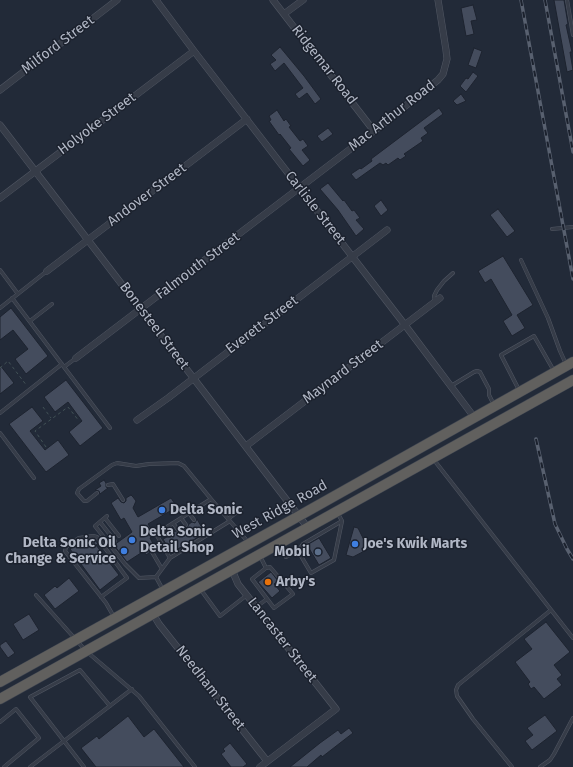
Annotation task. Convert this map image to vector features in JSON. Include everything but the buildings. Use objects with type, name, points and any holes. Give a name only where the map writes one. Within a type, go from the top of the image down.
[{"type":"highway","name":"West Ridge Road","points":[[0,682],[570,364]]},
{"type":"highway","name":"West Ridge Road","points":[[0,699],[573,380]]},
{"type":"street","name":"Milford Street","points":[[0,90],[117,0]]},
{"type":"street","name":"Carlisle Street","points":[[156,0],[406,325],[474,417]]},
{"type":"street","name":"Ridgemar Road","points":[[274,0],[374,131]]},
{"type":"street","points":[[284,14],[303,0]]},
{"type":"street","name":"Mac Arthur Road","points":[[300,188],[432,86],[443,74],[447,59],[438,0]]},
{"type":"street","name":"Holyoke Street","points":[[0,198],[194,51]]},
{"type":"street","name":"Andover Street","points":[[47,271],[247,119]]},
{"type":"street","name":"Bonesteel Street","points":[[0,125],[308,528]]},
{"type":"street","name":"Falmouth Street","points":[[76,358],[300,188]]},
{"type":"street","name":"Everett Street","points":[[137,420],[387,230]]},
{"type":"street","name":"Maynard Street","points":[[246,446],[440,298]]},
{"type":"street","name":"Lancaster Street","points":[[232,570],[236,581],[256,608],[336,709],[268,761]]},
{"type":"street","name":"Needham Street","points":[[153,614],[268,761]]},
{"type":"street","points":[[260,767],[268,761]]},
{"type":"lane","points":[[567,0],[573,36]]},
{"type":"lane","points":[[552,229],[573,227]]},
{"type":"lane","points":[[521,260],[548,318],[560,351],[570,364]]},
{"type":"lane","points":[[0,270],[18,294]]},
{"type":"lane","points":[[0,308],[47,271]]},
{"type":"lane","points":[[435,302],[434,296],[437,290],[453,273]]},
{"type":"lane","points":[[12,298],[110,428]]},
{"type":"lane","points":[[30,321],[52,304]]},
{"type":"lane","points":[[520,392],[501,355],[534,336],[555,372]]},
{"type":"lane","points":[[0,412],[76,358]]},
{"type":"lane","points":[[451,386],[474,372],[480,372],[489,389],[489,395],[494,406]]},
{"type":"lane","points":[[0,433],[34,478]]},
{"type":"lane","points":[[433,458],[573,638]]},
{"type":"lane","points":[[97,493],[84,501],[77,493],[79,489],[117,463],[136,466],[149,464],[178,464],[184,466],[250,543]]},
{"type":"lane","points":[[108,485],[113,484],[123,500]]},
{"type":"lane","points":[[170,558],[156,534],[211,499]]},
{"type":"lane","points":[[156,578],[170,558],[179,550],[229,520],[241,509]]},
{"type":"lane","points":[[189,512],[194,520]]},
{"type":"lane","points":[[298,551],[311,573],[334,560],[342,521],[337,512]]},
{"type":"lane","points":[[119,536],[106,517],[95,526],[138,578],[156,578]]},
{"type":"lane","points":[[181,518],[186,525]]},
{"type":"lane","points":[[279,544],[286,557],[298,551],[302,544],[342,521]]},
{"type":"lane","points":[[100,522],[115,541]]},
{"type":"lane","points":[[173,523],[178,530]]},
{"type":"lane","points":[[165,528],[169,535]]},
{"type":"lane","points":[[101,597],[127,578],[96,537],[79,538],[66,547],[65,551],[101,597],[115,618]]},
{"type":"lane","points":[[152,552],[162,569]]},
{"type":"lane","points":[[259,555],[266,568]]},
{"type":"lane","points":[[270,567],[293,594],[274,608],[252,579],[266,568],[270,567]]},
{"type":"lane","points":[[156,578],[164,591]]},
{"type":"lane","points":[[200,588],[220,616],[247,595]]},
{"type":"lane","points":[[36,595],[86,651],[132,689],[195,767]]},
{"type":"lane","points":[[256,608],[267,599]]},
{"type":"lane","points":[[512,767],[473,719],[457,696],[456,690],[458,685],[551,610]]},
{"type":"lane","points":[[84,767],[30,697],[80,670],[110,706]]},
{"type":"lane","points":[[30,767],[132,689]]},
{"type":"lane","points":[[0,722],[16,709],[39,738],[4,767]]},
{"type":"lane","points":[[540,767],[550,760],[573,718]]},
{"type":"path","points":[[0,368],[8,362],[29,390]]},
{"type":"path","points":[[43,407],[52,419]]},
{"type":"path","points":[[46,446],[35,431],[68,407],[79,421]]},
{"type":"railway","points":[[521,0],[573,279]]},
{"type":"railway","points":[[545,0],[573,152]]},
{"type":"railway","points":[[536,439],[555,524],[573,559]]},
{"type":"place","name":"Delta Sonic","points":[[162,510]]},
{"type":"place","name":"Delta Sonic Detail Shop","points":[[132,540]]},
{"type":"place","name":"Joe's Kwik Marts","points":[[355,544]]},
{"type":"place","name":"Delta Sonic Oil Change & Service","points":[[124,551]]},
{"type":"place","name":"Mobil","points":[[318,552]]},
{"type":"place","name":"Arby's","points":[[268,582]]}]
